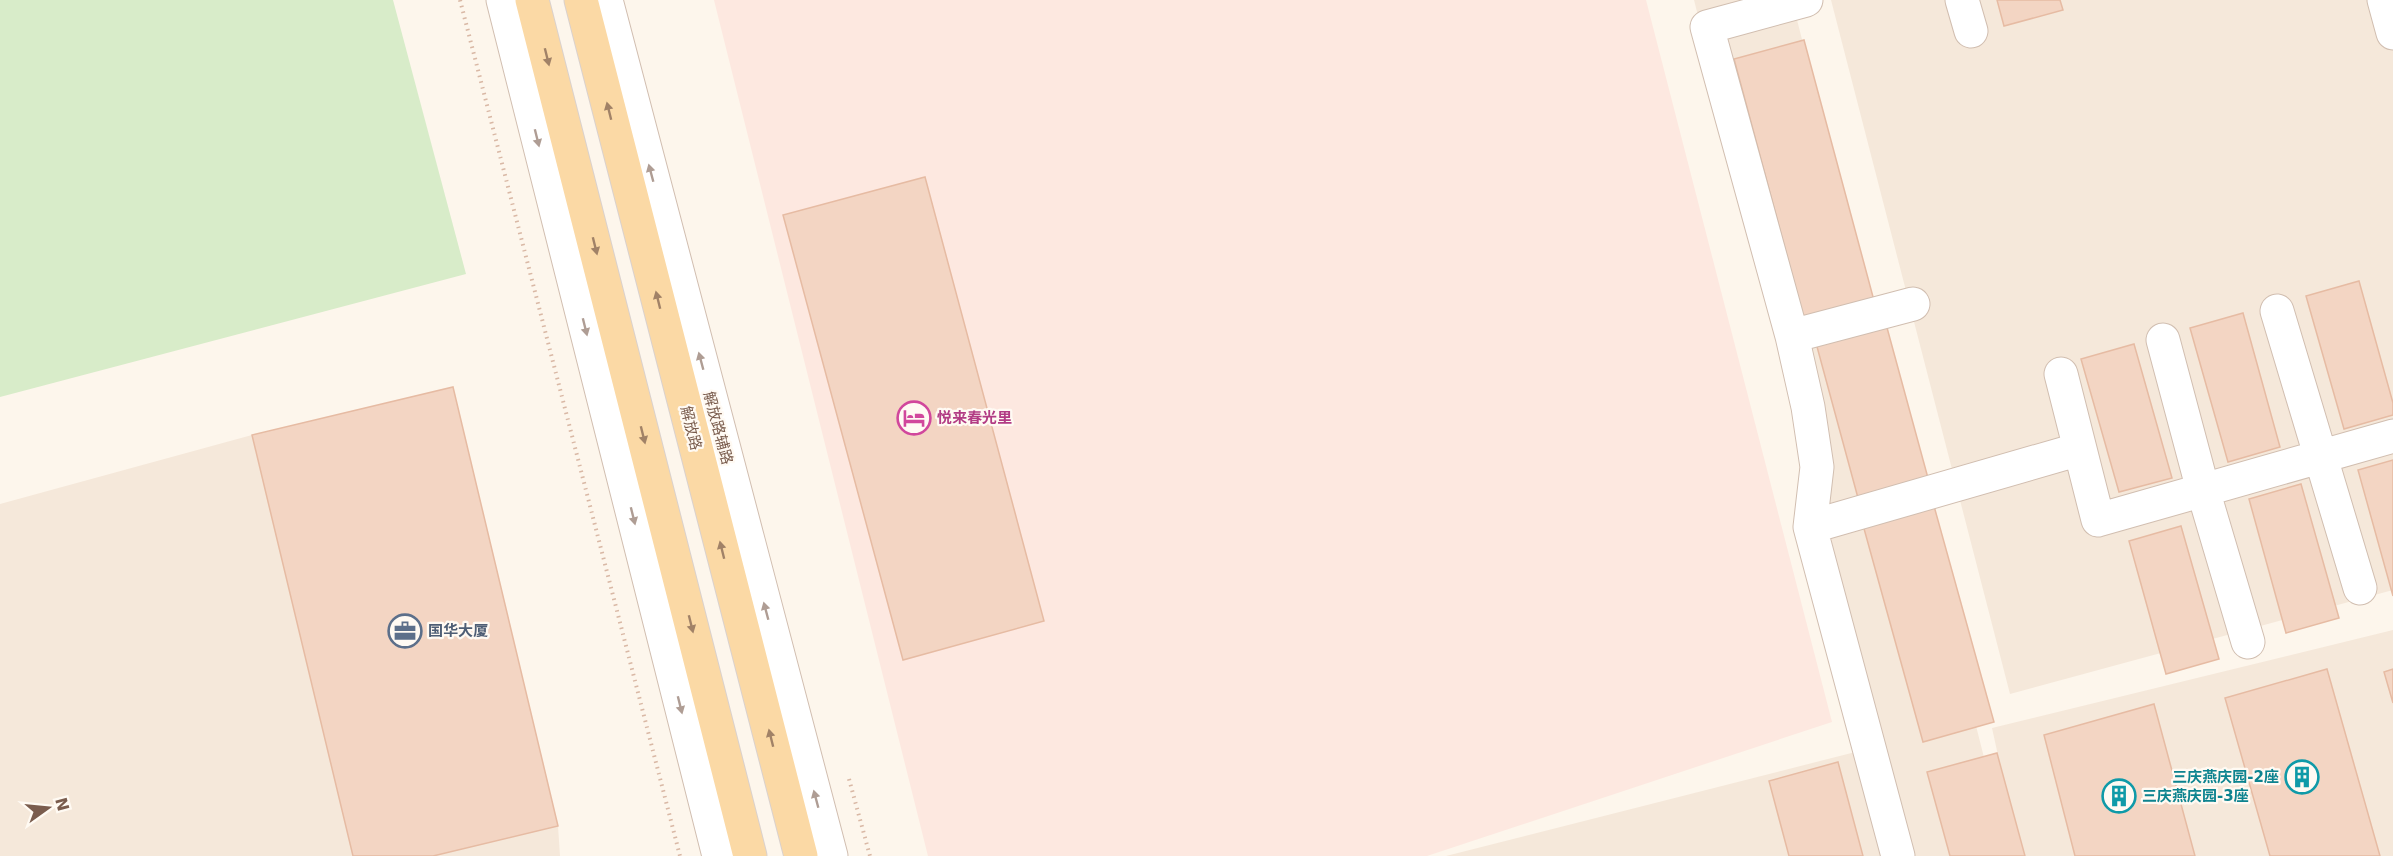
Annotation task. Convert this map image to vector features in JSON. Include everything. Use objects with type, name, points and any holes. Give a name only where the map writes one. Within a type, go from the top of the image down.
[{"type":"main road","points":[[532,0],[750,856]]},
{"type":"main road","name":"解放路","points":[[581,0],[801,856]]},
{"type":"street","points":[[502,0],[719,856]]},
{"type":"street","name":"解放路辅路","points":[[606,0],[831,856]]},
{"type":"street","points":[[1806,0],[1707,27],[1792,336],[1808,407],[1817,466],[1810,527],[1898,856]]},
{"type":"street","points":[[1962,0],[1971,31]]},
{"type":"street","points":[[2384,0],[2393,33]]},
{"type":"street","points":[[1792,336],[1913,304]]},
{"type":"street","points":[[2277,311],[2360,588]]},
{"type":"street","points":[[2163,340],[2203,490],[2248,642]]},
{"type":"street","points":[[2061,374],[2098,520],[2393,436]]},
{"type":"street","points":[[1810,527],[2080,449]]},
{"type":"path","points":[[460,0],[680,856]]},
{"type":"shaded area","points":[[714,0],[1646,0],[1832,722],[1427,856],[928,856]]},
{"type":"shaded area","points":[[1694,0],[1792,0],[2009,856],[1446,856],[1883,745]]},
{"type":"shaded area","points":[[1831,0],[2393,0],[2393,590],[2010,694]]},
{"type":"shaded area","points":[[453,387],[558,826],[560,856],[0,856],[0,504],[252,435]]},
{"type":"shaded area","points":[[2393,630],[2393,856],[2020,856],[1992,728]]},
{"type":"green space","points":[[0,0],[393,0],[466,274],[0,397]]},
{"type":"building","points":[[1997,0],[2060,0],[2063,10],[2004,26]]},
{"type":"building","points":[[1804,40],[1876,308],[1806,327],[1734,59]]},
{"type":"building","name":"悦来春光里","points":[[925,177],[1044,621],[903,660],[783,215]]},
{"type":"building","points":[[2359,281],[2393,403],[2393,415],[2344,429],[2306,296]]},
{"type":"building","points":[[2243,313],[2280,447],[2228,462],[2190,328]]},
{"type":"building","points":[[1886,324],[1931,489],[1861,509],[1816,343]]},
{"type":"building","points":[[2134,344],[2172,478],[2119,492],[2081,359]]},
{"type":"building","name":"国华大厦","points":[[453,387],[558,826],[433,856],[353,856],[252,435]]},
{"type":"building","points":[[2393,460],[2393,596],[2358,470]]},
{"type":"building","points":[[2301,484],[2339,618],[2286,633],[2249,499]]},
{"type":"building","points":[[1934,506],[1994,722],[1923,742],[1863,525]]},
{"type":"building","points":[[2181,526],[2219,659],[2166,674],[2129,541]]},
{"type":"building","name":"三庆燕庆园-2座","points":[[2327,669],[2380,856],[2270,856],[2225,698]]},
{"type":"building","points":[[2393,669],[2393,703],[2384,672]]},
{"type":"building","name":"三庆燕庆园-3座","points":[[2154,704],[2195,856],[2075,856],[2044,735]]},
{"type":"building","points":[[1997,753],[2025,856],[1950,856],[1927,772]]},
{"type":"building","points":[[1838,762],[1863,856],[1789,856],[1769,781]]},
{"type":"place","name":"悦来春光里","points":[[914,418]]},
{"type":"place","name":"国华大厦","points":[[405,631]]},
{"type":"place","name":"三庆燕庆园-2座","points":[[2302,777]]},
{"type":"place","name":"三庆燕庆园-3座","points":[[2119,796]]}]
